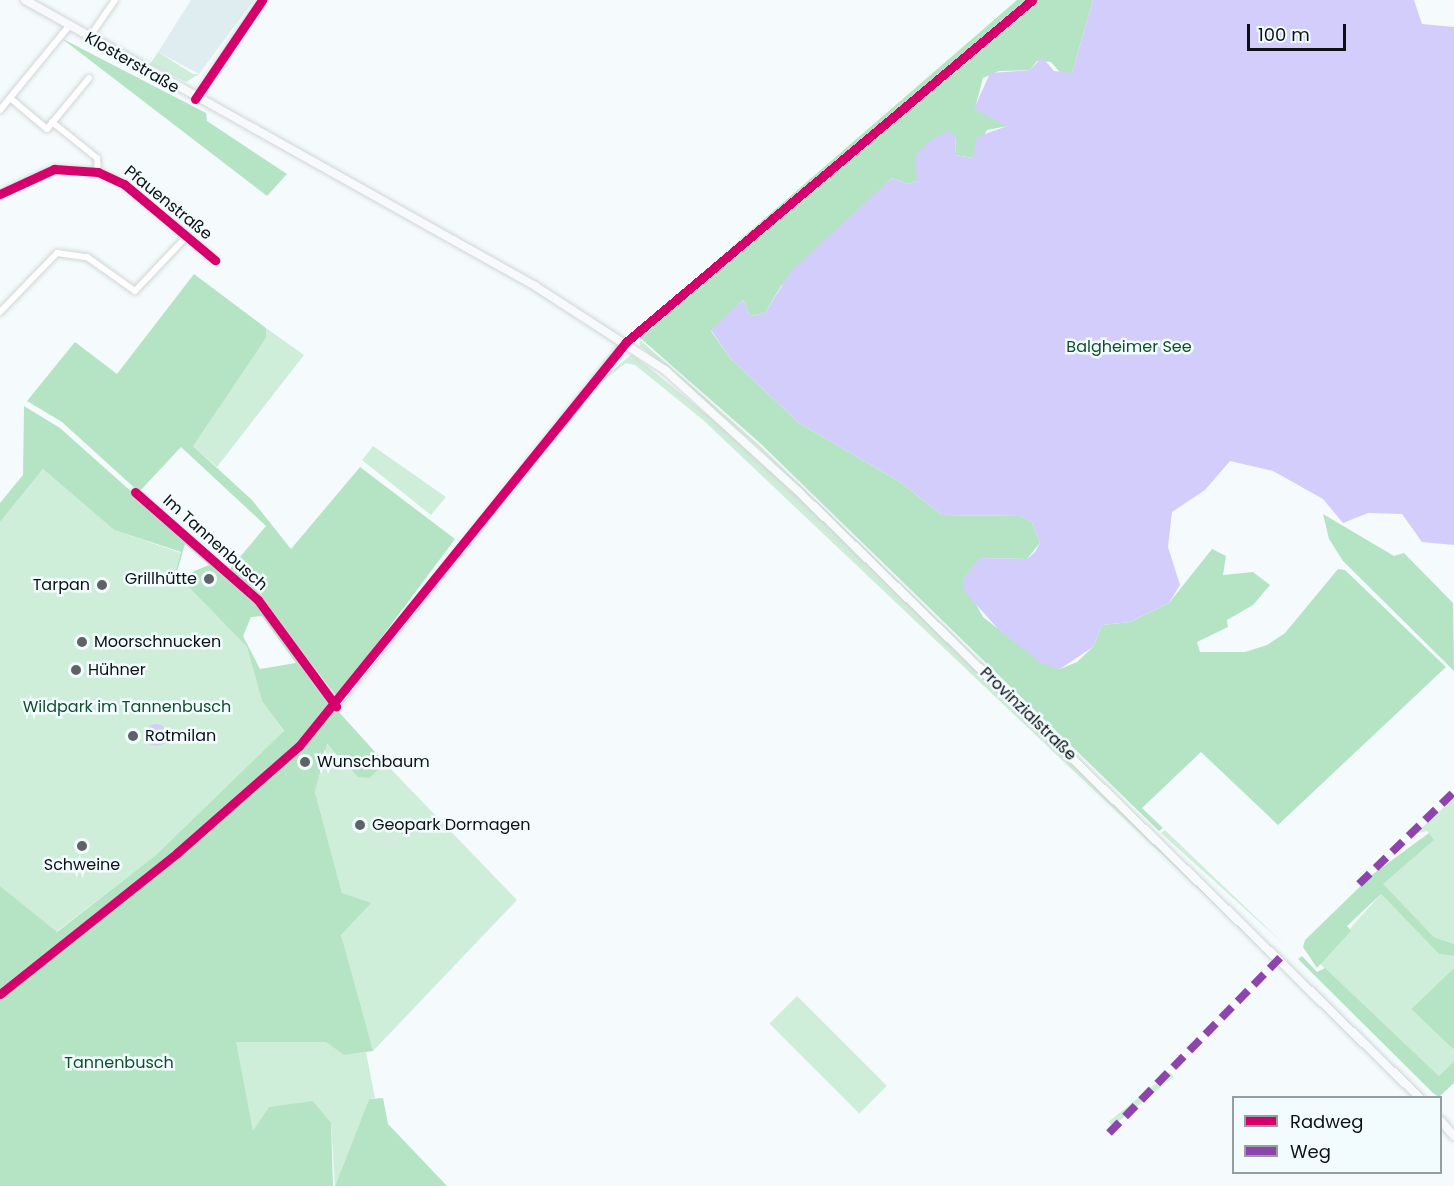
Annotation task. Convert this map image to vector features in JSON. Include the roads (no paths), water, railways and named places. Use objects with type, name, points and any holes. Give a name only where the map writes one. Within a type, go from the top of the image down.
[{"type":"main road","name":"Klosterstraße","points":[[26,0],[88,39],[626,342]]},
{"type":"main road","name":"Provinzialstraße","points":[[626,342],[665,370],[754,449],[1418,1096]]},
{"type":"main road","points":[[1442,1122],[1454,1136]]},
{"type":"street","points":[[88,39],[115,0]]},
{"type":"street","points":[[195,99],[262,0]]},
{"type":"street","points":[[0,110],[69,26]]},
{"type":"street","points":[[10,98],[47,129],[88,78]]},
{"type":"street","points":[[52,122],[97,158],[98,172]]},
{"type":"street","name":"Pfauenstraße","points":[[0,194],[54,169],[98,172],[124,184],[215,260]]},
{"type":"street","points":[[0,312],[57,254],[87,257],[135,291],[187,236]]},
{"type":"street","name":"Im Tannenbusch","points":[[135,492],[258,600],[336,706],[626,342]]},
{"type":"place","name":"Grillhütte","points":[[209,579]]},
{"type":"place","name":"Tarpan","points":[[102,585]]},
{"type":"place","name":"Moorschnucken","points":[[82,642]]},
{"type":"place","name":"Hühner","points":[[76,670]]},
{"type":"place","name":"Rotmilan","points":[[133,736]]},
{"type":"place","name":"Wunschbaum","points":[[305,762]]},
{"type":"place","name":"Geopark Dormagen","points":[[360,825]]},
{"type":"place","name":"Schweine","points":[[82,846]]},
{"type":"park label","name":"Balgheimer See","points":[[1129,347]]},
{"type":"park label","name":"Wildpark im Tannenbusch","points":[[127,707]]},
{"type":"park label","name":"Tannenbusch","points":[[119,1063]]}]
